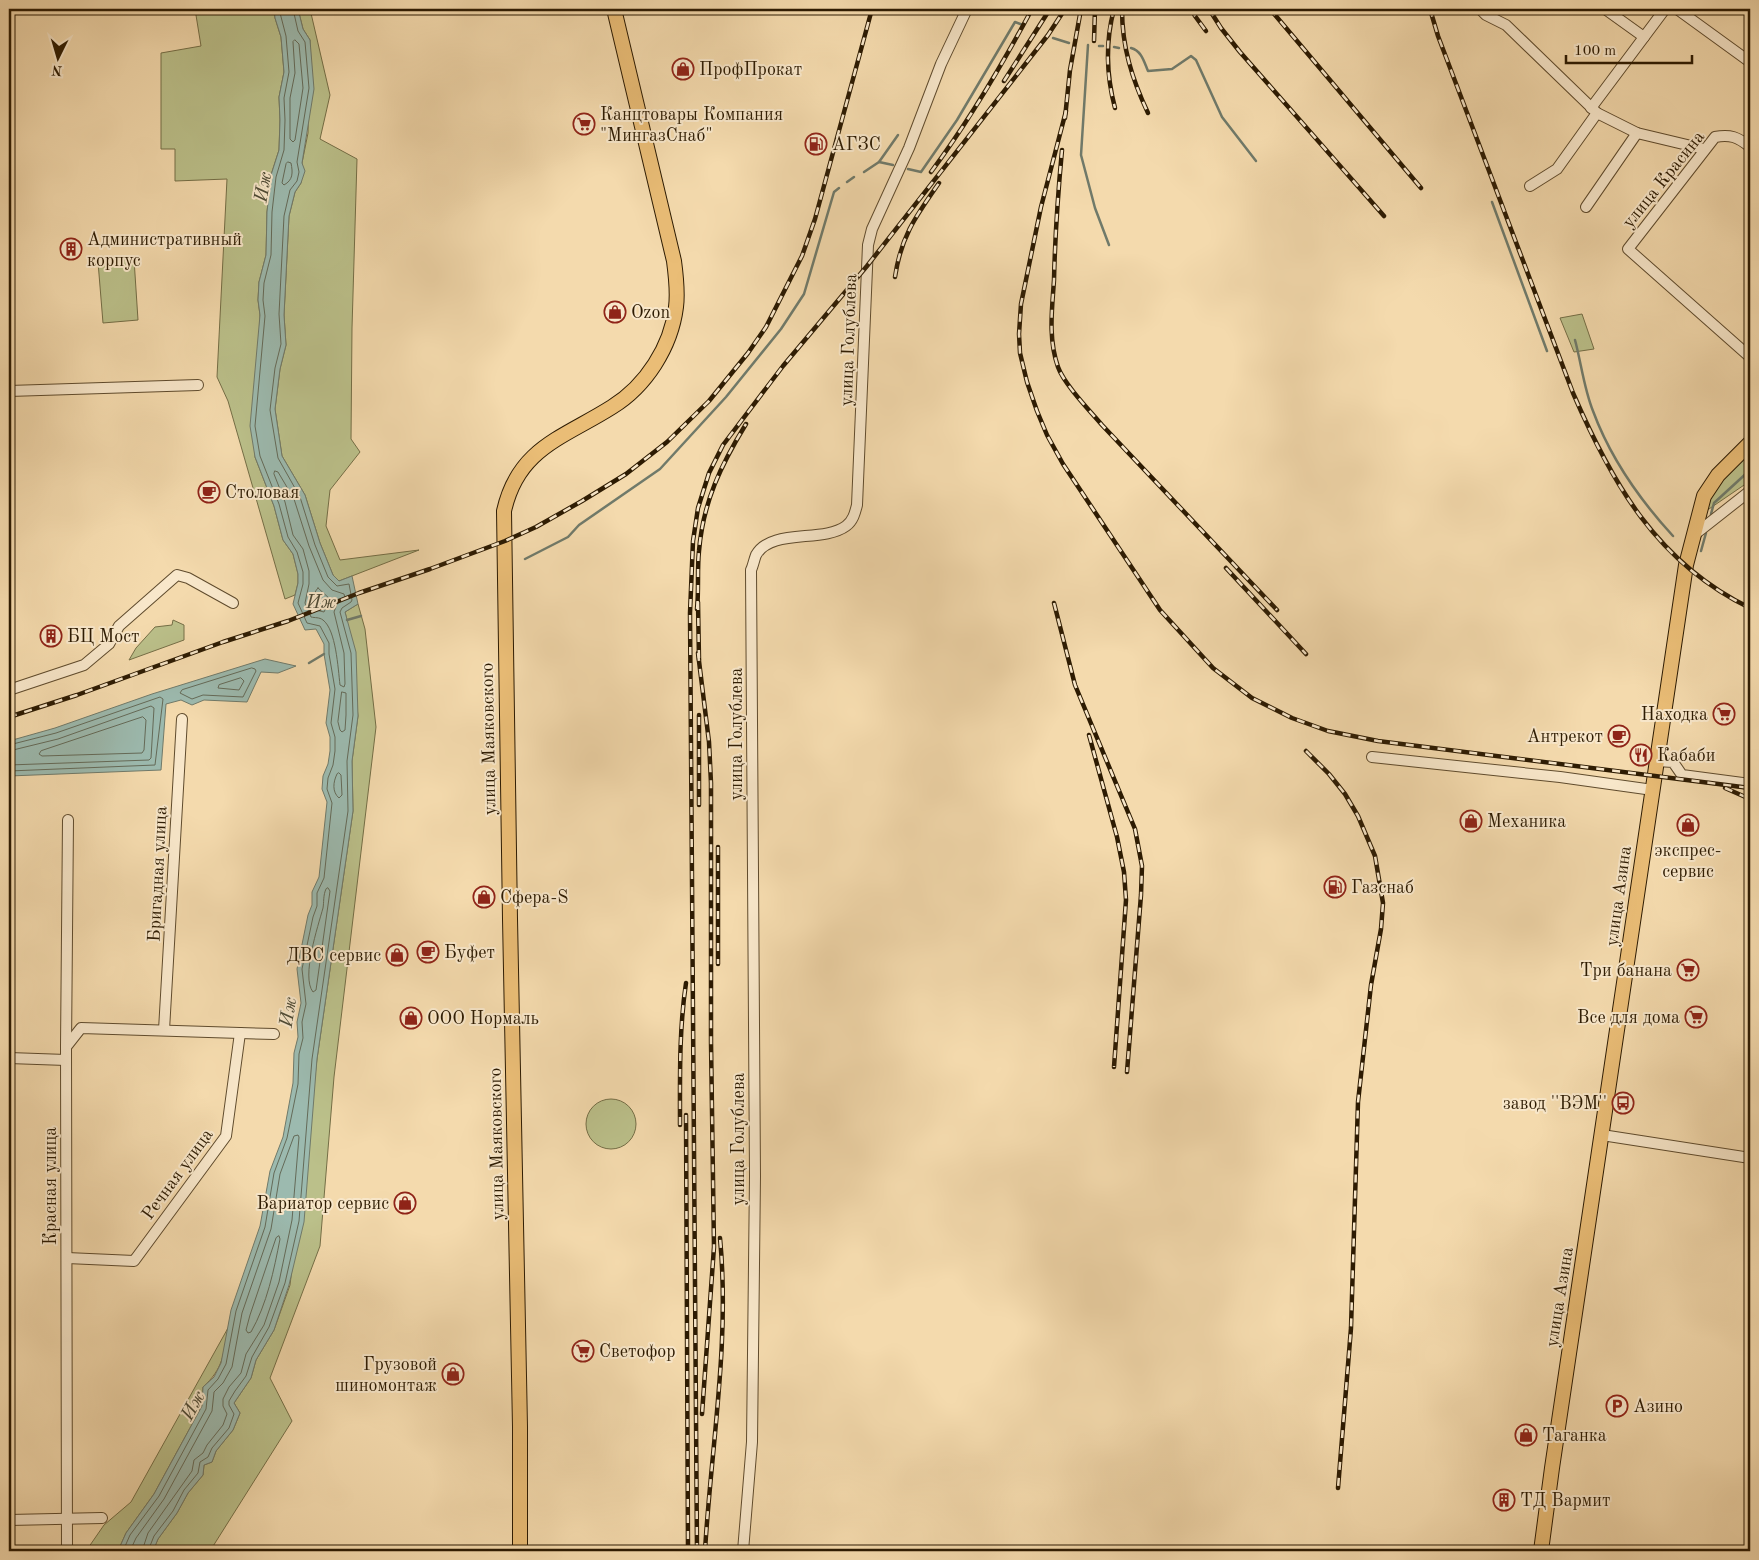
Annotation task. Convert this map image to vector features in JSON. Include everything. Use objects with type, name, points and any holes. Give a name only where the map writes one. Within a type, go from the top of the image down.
[{"type":"main road","name":"улица Маяковского","points":[[520,1551],[520,1427],[504,511],[514,482],[523,466],[538,452],[554,440],[614,406],[636,389],[649,373],[662,351],[676,308],[674,261],[614,9]]},
{"type":"main road","name":"улица Азина","points":[[1541,1551],[1686,565],[1704,496],[1710,485],[1728,464],[1750,444]]},
{"type":"street","name":"улица Голублева","points":[[743,1551],[752,1442],[755,1176],[751,570],[756,555],[763,547],[775,541],[830,532],[846,526],[854,516],[857,505],[868,245],[872,229],[909,148],[941,64],[967,9]]},
{"type":"street","points":[[1480,9],[1486,15],[1506,25],[1594,111],[1637,133],[1704,149]]},
{"type":"street","points":[[1604,9],[1644,36]]},
{"type":"street","points":[[1530,186],[1557,169],[1644,36],[1665,9]]},
{"type":"street","points":[[1677,9],[1750,62]]},
{"type":"street","points":[[1586,207],[1637,133]]},
{"type":"street","name":"улица Красина","points":[[1749,355],[1628,249],[1715,137],[1727,135],[1739,138],[1750,147]]},
{"type":"street","points":[[9,391],[198,385]]},
{"type":"street","points":[[1694,535],[1750,491]]},
{"type":"street","points":[[9,690],[84,665],[109,644],[119,626],[177,575],[188,578],[233,603]]},
{"type":"street","name":"Бригадная улица","points":[[164,1030],[182,719]]},
{"type":"street","points":[[1372,757],[1552,776],[1652,790]]},
{"type":"street","points":[[1656,761],[1673,762],[1682,775],[1750,784],[1750,772]]},
{"type":"street","name":"Красная улица","points":[[67,1551],[66,1047],[68,820]]},
{"type":"street","points":[[66,1047],[81,1028],[274,1034]]},
{"type":"street","name":"Речная улица","points":[[67,1258],[134,1261],[226,1136],[240,1033]]},
{"type":"street","points":[[9,1058],[66,1060]]},
{"type":"street","points":[[1602,1135],[1750,1158]]},
{"type":"street","points":[[9,1520],[102,1518]]},
{"type":"green space","points":[[195,9],[274,9],[281,37],[284,72],[279,97],[279,150],[271,175],[267,212],[266,255],[259,282],[258,300],[260,315],[255,457],[274,506],[283,540],[293,554],[298,574],[295,595],[285,599],[228,401],[217,377],[227,179],[175,181],[175,149],[161,149],[161,53],[201,46]]},
{"type":"green space","points":[[298,9],[310,9],[330,95],[320,139],[357,159],[351,439],[360,452],[330,490],[326,526],[340,560],[419,550],[339,581],[333,575],[320,543],[305,495],[282,456],[275,409],[280,369],[286,345],[284,315],[289,216],[295,192],[301,183],[302,163],[308,133],[310,40],[303,29]]},
{"type":"green space","points":[[134,259],[138,320],[103,323],[98,262]]},
{"type":"green space","points":[[1582,314],[1594,349],[1574,352],[1560,318]]},
{"type":"green space","points":[[1750,451],[1750,481],[1706,511],[1719,485]]},
{"type":"green space","points":[[358,604],[365,629],[376,727],[334,1077],[320,1246],[270,1378],[292,1421],[210,1551],[153,1551],[158,1539],[177,1513],[188,1493],[203,1475],[204,1465],[212,1462],[216,1451],[233,1430],[240,1413],[234,1403],[251,1378],[256,1360],[274,1330],[290,1285],[317,1059],[353,811],[352,761],[358,716],[345,612]]},
{"type":"green space","points":[[173,620],[184,625],[184,640],[129,660],[136,648],[155,627],[172,625]]},
{"type":"green space","points":[[606,1099],[616,1099],[629,1106],[636,1119],[636,1129],[629,1142],[616,1149],[606,1149],[597,1145],[590,1138],[586,1129],[586,1119],[590,1110],[597,1103]]},
{"type":"green space","points":[[228,1328],[222,1360],[215,1374],[203,1387],[202,1406],[154,1494],[126,1533],[118,1551],[86,1551],[104,1525],[131,1502]]},
{"type":"water","name":"Иж","points":[[274,9],[298,9],[303,29],[310,40],[314,89],[302,163],[305,171],[301,183],[295,192],[289,216],[284,315],[286,345],[280,369],[275,409],[282,456],[305,495],[320,543],[333,575],[339,581],[352,576],[358,604],[345,612],[356,652],[358,716],[352,761],[353,811],[317,1059],[304,1222],[289,1285],[274,1330],[256,1360],[251,1378],[234,1403],[240,1413],[233,1430],[216,1451],[212,1462],[204,1465],[203,1475],[188,1493],[177,1513],[158,1539],[153,1551],[118,1551],[126,1533],[154,1494],[202,1406],[203,1387],[214,1377],[221,1363],[231,1310],[260,1226],[270,1171],[283,1137],[293,1083],[294,1053],[298,1037],[297,1022],[301,1003],[297,969],[308,915],[312,905],[312,892],[319,877],[327,802],[322,789],[323,776],[328,764],[330,751],[330,737],[326,723],[330,690],[324,644],[316,629],[305,630],[293,604],[298,574],[293,554],[283,540],[274,506],[255,457],[250,426],[260,315],[258,300],[259,282],[266,255],[267,212],[271,175],[279,150],[279,97],[284,72],[281,37]]},
{"type":"water","points":[[265,659],[296,666],[278,673],[261,672],[247,702],[204,700],[192,705],[181,700],[166,704],[161,770],[9,776],[9,741],[55,728],[152,694]]},
{"type":"waterway","points":[[908,169],[921,172],[957,120],[1015,22],[1023,25]]},
{"type":"waterway","points":[[1053,38],[1069,43]]},
{"type":"waterway","points":[[1088,45],[1081,155],[1095,208],[1109,245]]},
{"type":"waterway","points":[[1114,47],[1119,48]]},
{"type":"waterway","points":[[1131,48],[1140,54],[1148,71],[1172,69],[1191,56],[1196,60],[1222,117],[1256,161]]},
{"type":"waterway","points":[[864,172],[879,162],[898,135]]},
{"type":"waterway","points":[[879,162],[893,165]]},
{"type":"waterway","points":[[847,182],[854,177]]},
{"type":"waterway","points":[[525,559],[568,537],[579,525],[660,469],[726,397],[781,329],[804,294],[834,192],[839,188]]},
{"type":"waterway","points":[[1492,202],[1547,351]]},
{"type":"waterway","points":[[1575,340],[1590,403],[1608,445],[1638,493],[1673,536]]},
{"type":"waterway","points":[[1711,514],[1714,503],[1750,470]]},
{"type":"waterway","points":[[1701,551],[1706,533]]},
{"type":"waterway","points":[[347,620],[361,616]]},
{"type":"waterway","points":[[309,663],[324,654]]},
{"type":"railway","points":[[9,717],[288,621],[359,593],[505,541],[536,527],[582,501],[626,474],[667,442],[709,401],[748,353],[766,327],[802,256],[815,219],[872,9]]},
{"type":"railway","points":[[931,172],[985,92],[1032,9]]},
{"type":"railway","points":[[1004,81],[1050,9]]},
{"type":"railway","points":[[697,1551],[690,613],[693,541],[698,508],[709,473],[723,445],[783,366],[867,266],[1048,35],[1065,9]]},
{"type":"railway","points":[[1065,118],[1070,70],[1081,9]]},
{"type":"railway","points":[[1094,41],[1095,9]]},
{"type":"railway","points":[[1114,9],[1109,34],[1108,71],[1115,108]]},
{"type":"railway","points":[[1122,9],[1126,50],[1137,88],[1148,113]]},
{"type":"railway","points":[[1192,9],[1206,31]]},
{"type":"railway","points":[[1209,9],[1240,52],[1384,216]]},
{"type":"railway","points":[[1270,9],[1421,188]]},
{"type":"railway","points":[[1430,9],[1438,36],[1573,393],[1604,458],[1641,517],[1663,544],[1717,590],[1750,608]]},
{"type":"railway","points":[[1066,111],[1041,207],[1021,304],[1020,353],[1027,382],[1047,435],[1063,464],[1160,610],[1213,668],[1252,698],[1292,718],[1328,731],[1378,741],[1750,788]]},
{"type":"railway","points":[[1062,150],[1052,324],[1053,345],[1061,374],[1102,425],[1277,610]]},
{"type":"railway","points":[[895,277],[905,238],[939,183]]},
{"type":"railway","points":[[697,609],[699,551],[701,533],[709,500],[721,469],[746,424]]},
{"type":"railway","points":[[1226,568],[1306,654]]},
{"type":"railway","points":[[698,602],[699,660]]},
{"type":"railway","points":[[1054,603],[1075,685],[1135,829],[1142,866],[1127,1072]]},
{"type":"railway","points":[[698,653],[709,742],[711,783],[711,1042],[714,1247],[702,1414]]},
{"type":"railway","points":[[699,715],[699,805]]},
{"type":"railway","points":[[1089,735],[1117,837],[1124,872],[1126,900],[1114,1067]]},
{"type":"railway","points":[[1306,751],[1329,774],[1345,794],[1358,816],[1375,856],[1383,903],[1381,929],[1371,985],[1358,1102],[1351,1328],[1338,1488]]},
{"type":"railway","points":[[1725,788],[1750,799]]},
{"type":"railway","points":[[718,847],[718,964]]},
{"type":"railway","points":[[680,1125],[681,1036],[686,983]]},
{"type":"railway","points":[[686,1115],[688,1551]]},
{"type":"railway","points":[[705,1551],[723,1317],[720,1238]]},
{"type":"place","name":"ПрофПрокат","points":[[683,69]]},
{"type":"place","name":"Канцтовары Компания \"МингазСнаб\"","points":[[584,124]]},
{"type":"place","name":"АГЗС","points":[[816,144]]},
{"type":"place","name":"Административный корпус","points":[[71,249]]},
{"type":"place","name":"Ozon","points":[[615,312]]},
{"type":"place","name":"Столовая","points":[[209,492]]},
{"type":"place","name":"БЦ Мост","points":[[51,636]]},
{"type":"place","name":"Находка","points":[[1724,714]]},
{"type":"place","name":"Антрекот","points":[[1619,736]]},
{"type":"place","name":"Кабаби","points":[[1641,755]]},
{"type":"place","name":"Механика","points":[[1471,821]]},
{"type":"place","name":"экспрес- сервис","points":[[1688,825]]},
{"type":"place","name":"Газснаб","points":[[1335,887]]},
{"type":"place","name":"Сфера-S","points":[[484,897]]},
{"type":"place","name":"Буфет","points":[[428,952]]},
{"type":"place","name":"ДВС сервис","points":[[397,955]]},
{"type":"place","name":"Три банана","points":[[1688,970]]},
{"type":"place","name":"Все для дома","points":[[1696,1017]]},
{"type":"place","name":"ООО Нормаль","points":[[411,1018]]},
{"type":"place","name":"завод ''ВЭМ''","points":[[1623,1103]]},
{"type":"place","name":"Вариатор сервис","points":[[405,1203]]},
{"type":"place","name":"Светофор","points":[[583,1351]]},
{"type":"place","name":"Грузовой шиномонтаж","points":[[453,1374]]},
{"type":"place","name":"Азино","points":[[1617,1406]]},
{"type":"place","name":"Таганка","points":[[1526,1435]]},
{"type":"place","name":"ТД Вармит","points":[[1504,1500]]}]
